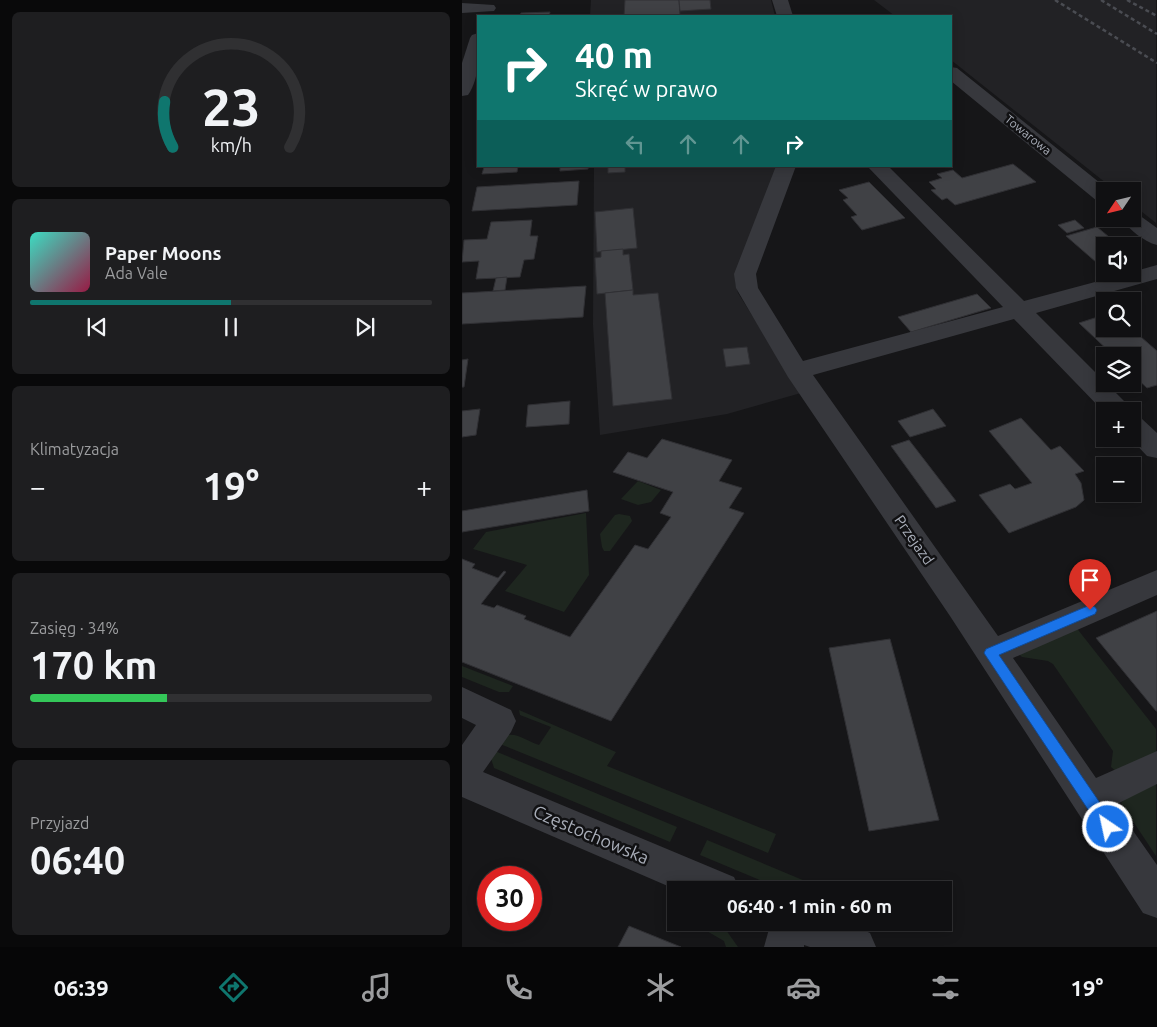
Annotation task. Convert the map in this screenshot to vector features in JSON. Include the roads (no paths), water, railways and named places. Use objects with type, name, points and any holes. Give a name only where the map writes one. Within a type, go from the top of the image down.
[{"type":"street","points":[[780,0],[785,15]]},
{"type":"street","points":[[462,8],[488,8]]},
{"type":"street","points":[[462,91],[477,41]]},
{"type":"street","name":"Towarowa","points":[[952,73],[1096,190]]},
{"type":"street","name":"Przejazd","points":[[786,167],[747,268],[744,281],[747,288],[797,371],[1156,899]]},
{"type":"street","points":[[879,167],[1110,402]]},
{"type":"street","points":[[1141,226],[1156,239]]},
{"type":"street","points":[[797,371],[1156,272]]},
{"type":"street","points":[[1141,433],[1156,449]]},
{"type":"street","points":[[990,653],[1156,582]]},
{"type":"street","points":[[462,701],[499,721],[462,773]]},
{"type":"street","points":[[1088,798],[1156,767]]},
{"type":"street","name":"Częstochowska","points":[[462,780],[700,881]]},
{"type":"street","points":[[784,947],[788,931]]},
{"type":"street","points":[[819,931],[856,947]]},
{"type":"railway","points":[[1055,0],[1157,63]]},
{"type":"railway","points":[[1101,0],[1157,34]]},
{"type":"railway","points":[[1127,0],[1157,16]]}]
